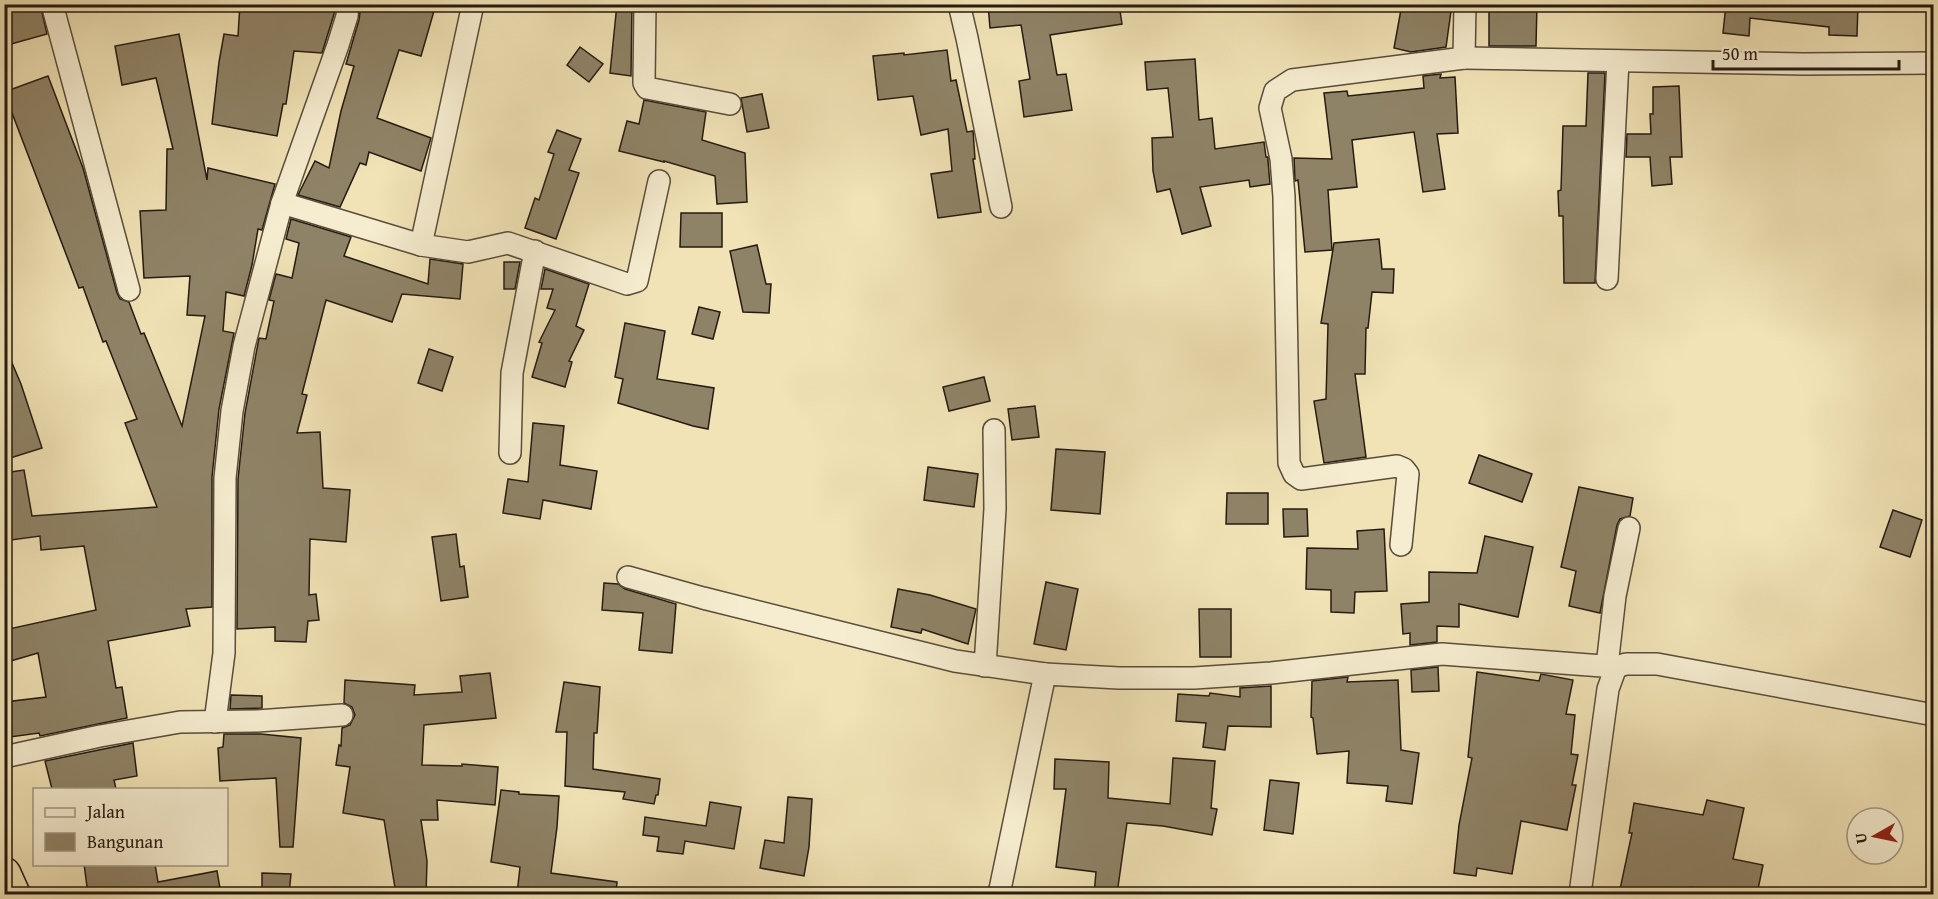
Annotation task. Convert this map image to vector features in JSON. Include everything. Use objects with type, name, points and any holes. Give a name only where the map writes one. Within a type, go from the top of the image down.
[{"type":"highway","points":[[4,874],[13,894]]},
{"type":"street","points":[[52,4],[129,290]]},
{"type":"street","points":[[215,722],[224,653],[225,478],[232,411],[244,346],[282,203],[338,45],[347,16],[348,4]]},
{"type":"street","points":[[421,245],[473,4]]},
{"type":"street","points":[[645,4],[644,82],[647,88],[730,104]]},
{"type":"street","points":[[958,4],[968,38],[1001,207]]},
{"type":"street","points":[[1464,58],[1465,4]]},
{"type":"street","points":[[1401,545],[1408,474],[1404,469],[1397,466],[1301,479],[1294,474],[1289,463],[1284,196],[1281,159],[1270,108],[1275,91],[1292,81],[1464,58],[1803,64],[1934,63]]},
{"type":"street","points":[[1607,279],[1618,61]]},
{"type":"street","points":[[282,203],[421,245],[468,252],[508,243],[627,284],[637,281],[659,181]]},
{"type":"street","points":[[510,453],[512,373],[535,251]]},
{"type":"street","points":[[985,666],[994,509],[994,430]]},
{"type":"street","points":[[1580,894],[1611,667],[1615,596],[1629,528]]},
{"type":"street","points":[[628,577],[944,658],[1044,674],[1119,678],[1194,678],[1270,673],[1442,654],[1611,667],[1626,664],[1657,664],[1934,715]]},
{"type":"street","points":[[999,894],[1044,674]]},
{"type":"street","points":[[4,757],[100,736],[180,722],[342,715]]},
{"type":"building","points":[[4,4],[40,4],[47,34],[4,46]]},
{"type":"building","points":[[240,4],[335,4],[322,53],[294,51],[286,104],[283,104],[277,136],[212,124],[224,34],[238,36]]},
{"type":"building","points":[[361,4],[436,4],[421,56],[399,50],[377,118],[431,138],[421,171],[369,152],[366,165],[360,163],[340,207],[298,195],[315,161],[329,168],[341,111],[354,66],[346,64],[359,20]]},
{"type":"building","points":[[617,4],[632,4],[631,76],[610,73]]},
{"type":"building","points":[[988,4],[1119,4],[1122,24],[1050,35],[1057,75],[1066,74],[1072,110],[1024,117],[1019,81],[1030,79],[1021,25],[990,28]]},
{"type":"building","points":[[1402,4],[1452,4],[1446,47],[1411,52],[1394,48]]},
{"type":"building","points":[[1489,4],[1537,4],[1536,46],[1489,46]]},
{"type":"building","points":[[1726,4],[1858,4],[1857,36],[1829,35],[1829,27],[1750,18],[1749,36],[1723,33]]},
{"type":"building","points":[[179,34],[207,180],[208,168],[275,184],[262,230],[258,229],[244,296],[226,292],[223,331],[234,333],[219,409],[212,477],[212,607],[186,609],[190,626],[108,641],[116,688],[122,687],[127,718],[40,736],[39,733],[10,737],[5,702],[46,697],[38,653],[4,663],[4,630],[96,610],[84,546],[41,550],[40,536],[4,541],[4,473],[24,470],[32,516],[157,507],[125,423],[137,419],[106,341],[103,342],[83,287],[79,288],[12,113],[4,115],[4,92],[48,76],[83,168],[117,293],[120,299],[129,302],[182,426],[205,316],[187,315],[190,276],[144,278],[140,211],[166,210],[167,149],[173,149],[156,78],[122,85],[115,46]]},
{"type":"building","points":[[580,47],[603,64],[589,82],[567,65]]},
{"type":"building","points":[[947,50],[951,81],[956,80],[967,132],[973,131],[975,159],[973,159],[981,212],[938,218],[931,174],[952,171],[948,129],[921,135],[913,96],[878,100],[873,56]]},
{"type":"building","points":[[1195,59],[1199,120],[1212,118],[1215,149],[1264,142],[1266,157],[1268,157],[1270,184],[1250,187],[1249,180],[1200,187],[1211,226],[1182,234],[1170,189],[1157,192],[1153,171],[1152,138],[1173,137],[1168,88],[1147,90],[1145,62]]},
{"type":"building","points":[[1588,73],[1605,73],[1595,283],[1564,283],[1563,216],[1559,216],[1558,191],[1561,190],[1563,126],[1586,126]]},
{"type":"building","points":[[1441,74],[1440,78],[1455,77],[1458,133],[1437,134],[1445,189],[1423,192],[1414,132],[1352,140],[1357,187],[1328,190],[1332,250],[1305,252],[1294,158],[1332,159],[1324,93],[1347,91],[1348,96],[1424,88],[1423,76]]},
{"type":"building","points":[[1679,86],[1682,157],[1670,157],[1672,184],[1652,186],[1650,157],[1626,157],[1627,134],[1651,134],[1650,114],[1653,114],[1653,87]]},
{"type":"building","points":[[762,94],[769,128],[747,132],[741,98]]},
{"type":"building","points":[[644,100],[706,112],[702,140],[745,153],[747,202],[717,204],[715,176],[619,151],[627,121],[639,124]]},
{"type":"building","points":[[557,130],[581,139],[569,170],[579,173],[556,239],[525,228],[535,198],[539,200],[554,154],[548,152]]},
{"type":"building","points":[[681,213],[722,213],[722,247],[680,247]]},
{"type":"building","points":[[291,219],[351,237],[344,256],[428,284],[430,259],[463,264],[460,299],[402,294],[392,322],[326,300],[302,394],[307,395],[297,433],[320,432],[323,488],[350,490],[346,542],[310,539],[309,595],[316,594],[319,620],[308,621],[306,642],[275,641],[275,627],[237,629],[238,479],[245,413],[259,338],[266,339],[274,301],[269,300],[276,274],[292,278],[299,243],[286,239]]},
{"type":"building","points":[[1379,239],[1382,269],[1394,269],[1393,293],[1372,292],[1368,328],[1366,328],[1365,374],[1355,374],[1366,457],[1324,463],[1314,401],[1326,399],[1328,324],[1321,323],[1334,243]]},
{"type":"building","points":[[757,245],[766,284],[771,284],[769,313],[743,312],[730,251]]},
{"type":"building","points":[[504,262],[520,262],[515,289],[504,289]]},
{"type":"building","points":[[545,269],[589,284],[576,326],[584,330],[569,361],[572,362],[565,387],[532,377],[542,343],[539,342],[555,310],[547,308],[553,289],[541,289]]},
{"type":"building","points":[[699,307],[720,312],[713,339],[692,334]]},
{"type":"building","points":[[625,323],[665,331],[657,379],[714,388],[708,429],[618,403],[623,379],[615,377]]},
{"type":"building","points":[[4,349],[21,384],[42,448],[4,460]]},
{"type":"building","points":[[429,349],[453,357],[442,391],[418,383]]},
{"type":"building","points":[[984,377],[990,401],[949,411],[943,387]]},
{"type":"building","points":[[1035,406],[1039,437],[1012,440],[1008,409]]},
{"type":"building","points":[[533,423],[564,426],[560,465],[597,471],[591,509],[543,500],[540,519],[503,513],[508,479],[528,482]]},
{"type":"building","points":[[1056,449],[1105,452],[1100,514],[1051,510]]},
{"type":"building","points":[[1479,455],[1532,474],[1522,502],[1469,483]]},
{"type":"building","points":[[928,467],[978,474],[974,507],[924,500]]},
{"type":"building","points":[[1579,487],[1633,498],[1630,516],[1620,519],[1617,525],[1600,613],[1569,606],[1576,571],[1561,567]]},
{"type":"building","points":[[1227,493],[1268,493],[1268,524],[1226,524]]},
{"type":"building","points":[[1283,509],[1307,509],[1308,536],[1284,537]]},
{"type":"building","points":[[1893,510],[1922,520],[1910,557],[1880,547]]},
{"type":"building","points":[[1384,529],[1387,591],[1355,592],[1354,613],[1331,612],[1331,590],[1306,589],[1307,548],[1358,549],[1357,531]]},
{"type":"building","points":[[456,534],[460,567],[464,566],[468,597],[441,601],[432,537]]},
{"type":"building","points":[[1485,536],[1533,547],[1518,617],[1459,604],[1459,627],[1437,626],[1437,642],[1410,645],[1410,633],[1403,634],[1401,604],[1429,602],[1429,572],[1477,573]]},
{"type":"building","points":[[1046,582],[1078,589],[1066,650],[1034,644]]},
{"type":"building","points":[[604,583],[618,584],[625,589],[676,604],[672,653],[639,650],[643,613],[602,610]]},
{"type":"building","points":[[898,589],[930,595],[976,609],[968,644],[922,629],[921,633],[891,627]]},
{"type":"building","points":[[1199,609],[1231,609],[1231,657],[1200,657]]},
{"type":"building","points":[[1438,667],[1439,691],[1412,692],[1411,670]]},
{"type":"building","points":[[1477,672],[1539,681],[1541,674],[1573,680],[1566,714],[1575,715],[1571,754],[1578,755],[1572,785],[1576,785],[1567,830],[1521,821],[1512,874],[1477,868],[1476,876],[1454,873],[1459,825],[1472,758],[1468,757]]},
{"type":"building","points":[[490,673],[496,718],[424,725],[422,765],[462,766],[462,764],[498,767],[495,805],[437,800],[438,820],[421,820],[427,861],[426,894],[396,894],[384,820],[343,813],[350,767],[336,765],[339,745],[341,746],[342,728],[350,725],[355,715],[352,707],[344,703],[345,680],[415,685],[414,695],[462,692],[460,676]]},
{"type":"building","points":[[1348,677],[1347,682],[1398,680],[1401,750],[1419,753],[1412,804],[1386,801],[1388,786],[1347,783],[1349,751],[1317,754],[1313,718],[1311,717],[1312,681]]},
{"type":"building","points":[[564,682],[600,687],[597,733],[594,733],[593,769],[660,779],[654,804],[623,799],[625,792],[565,786],[567,732],[556,732]]},
{"type":"building","points":[[1271,686],[1271,727],[1228,726],[1225,750],[1203,747],[1206,723],[1176,721],[1178,694],[1209,696],[1210,693],[1240,697],[1240,688]]},
{"type":"building","points":[[231,695],[262,696],[262,708],[230,709]]},
{"type":"building","points":[[224,734],[261,734],[301,738],[293,847],[280,847],[276,778],[220,781],[218,748],[223,747]]},
{"type":"building","points":[[133,743],[137,776],[114,780],[116,788],[52,788],[45,761]]},
{"type":"building","points":[[1173,758],[1215,761],[1211,808],[1217,809],[1212,835],[1163,826],[1127,823],[1117,894],[1094,894],[1096,872],[1056,867],[1066,789],[1054,789],[1055,759],[1109,762],[1108,798],[1170,804]]},
{"type":"building","points":[[1270,780],[1299,783],[1293,834],[1264,830]]},
{"type":"building","points":[[501,790],[519,792],[519,794],[559,796],[551,873],[617,882],[616,894],[517,894],[520,867],[491,862]]},
{"type":"building","points":[[788,797],[812,799],[809,847],[804,876],[760,868],[765,840],[784,843]]},
{"type":"building","points":[[1707,800],[1744,808],[1733,859],[1763,865],[1757,894],[1726,894],[1690,887],[1689,894],[1619,894],[1632,833],[1629,833],[1634,803],[1703,815]]},
{"type":"building","points":[[710,802],[741,807],[734,849],[685,841],[683,854],[657,851],[659,837],[643,835],[645,817],[706,826]]},
{"type":"building","points":[[84,866],[155,866],[158,882],[217,871],[221,894],[88,894]]},
{"type":"building","points":[[262,873],[291,874],[289,894],[262,894]]}]
